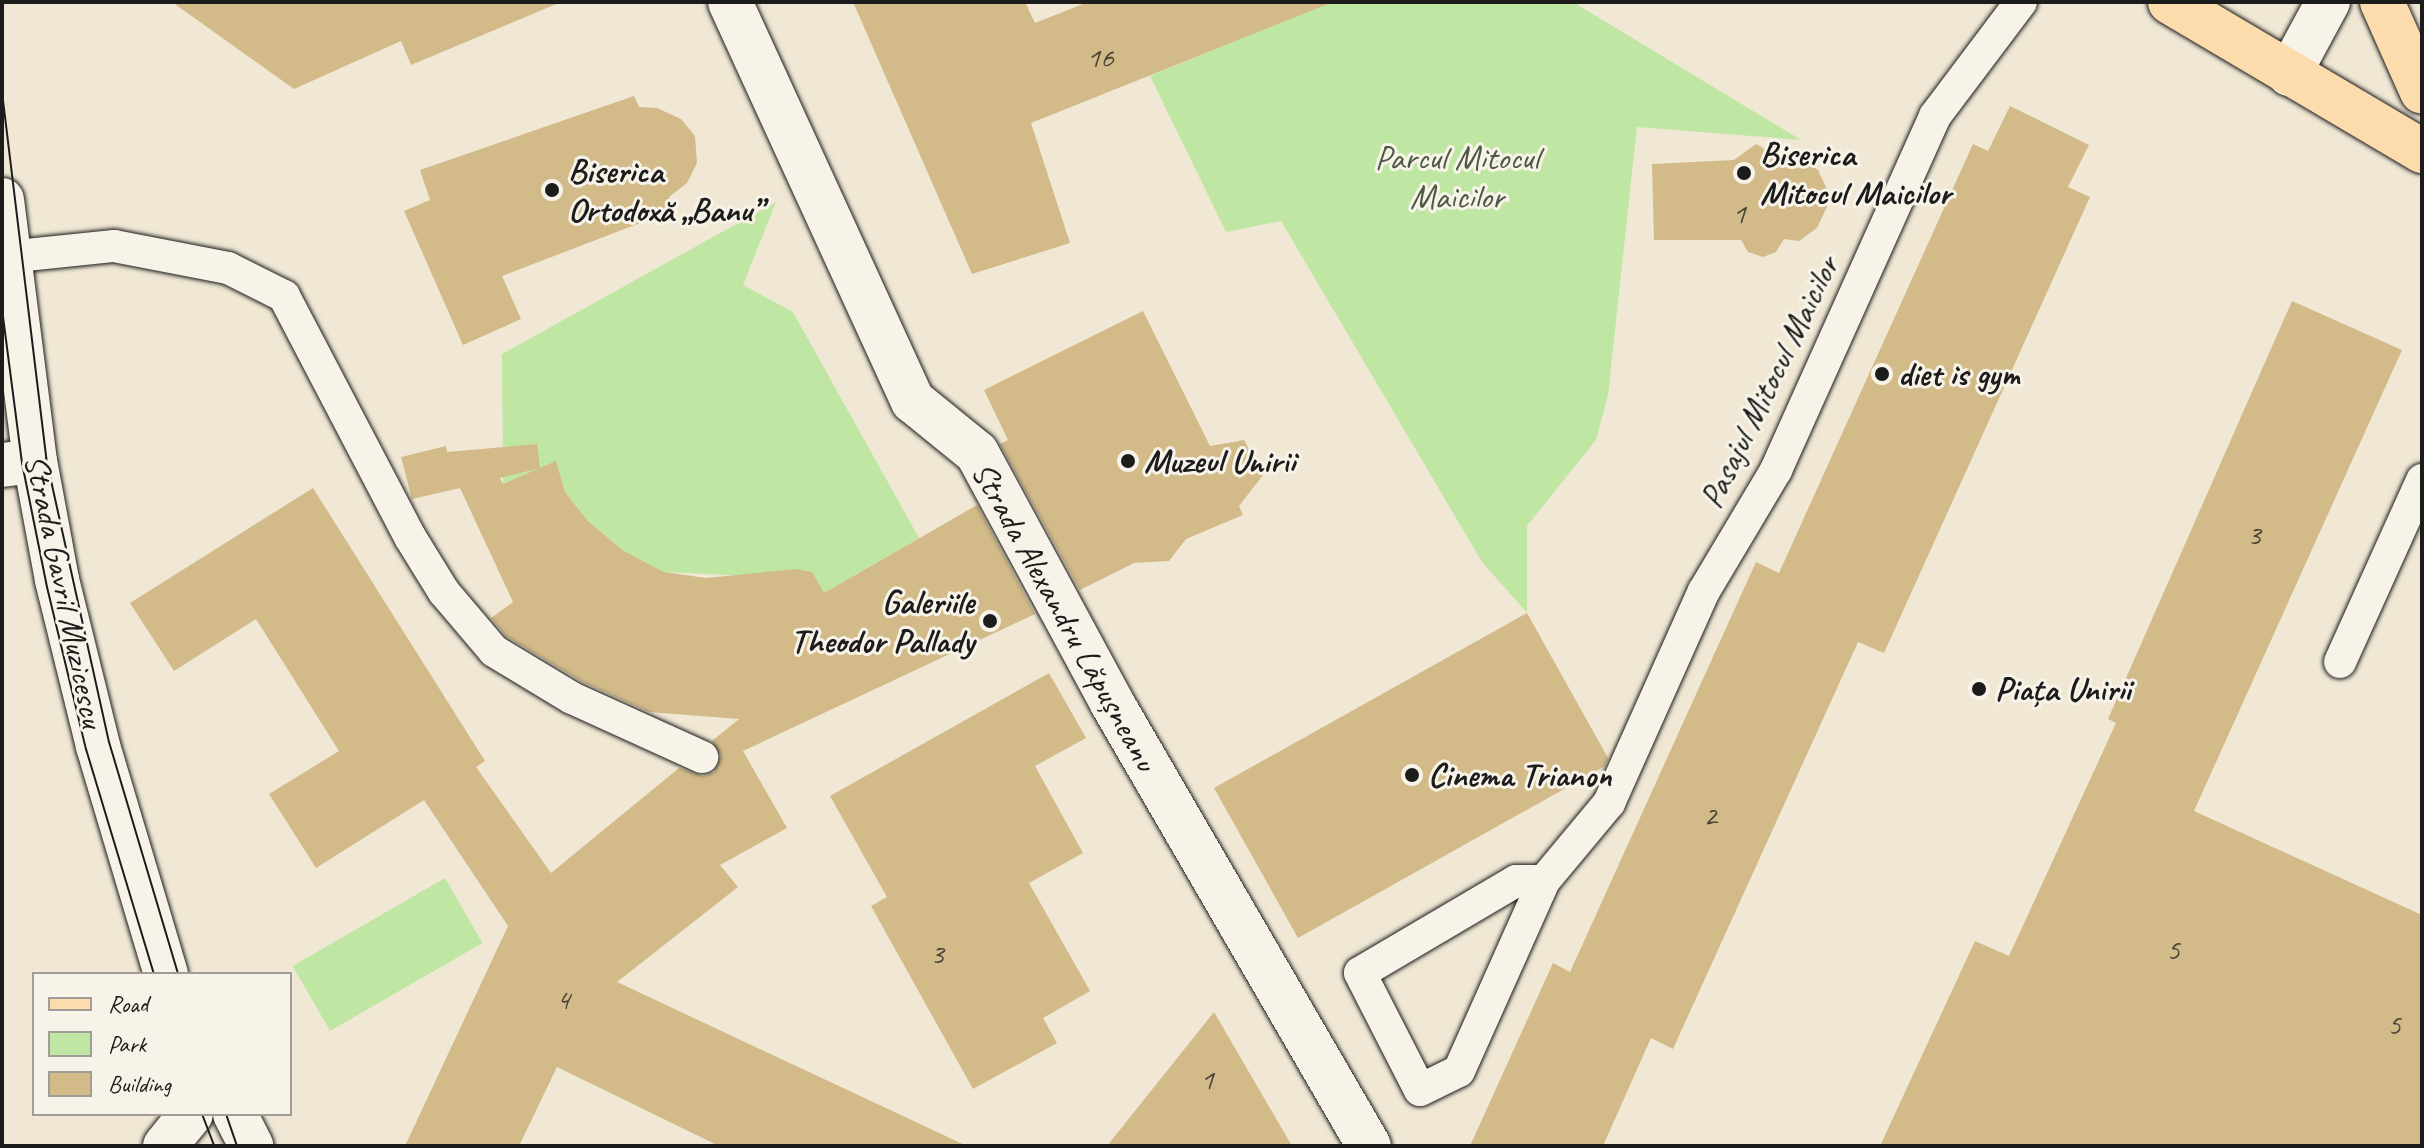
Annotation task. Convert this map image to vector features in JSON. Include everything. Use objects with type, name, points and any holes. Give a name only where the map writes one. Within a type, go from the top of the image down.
[{"type":"main road","points":[[2170,2],[2422,151]]},
{"type":"main road","points":[[2382,2],[2422,92]]},
{"type":"street","name":"Strada Alexandru Lăpușneanu","points":[[730,2],[913,401],[977,453],[1120,717],[1369,1146]]},
{"type":"street","points":[[2289,74],[2328,2]]},
{"type":"street","name":"Strada Gavril Muzicescu","points":[[4,232],[19,463],[57,580],[98,746],[165,972]]},
{"type":"street","points":[[165,1146],[191,1116]]},
{"type":"street","points":[[193,1116],[194,1146]]},
{"type":"street","points":[[236,1116],[251,1146]]},
{"type":"lane","name":"Pasajul Mitocul Maicilor","points":[[1544,881],[1516,881],[1360,973],[1420,1090],[1459,1071],[1544,881],[1609,803],[1704,591],[1776,470],[1935,116],[2021,2]]},
{"type":"lane","points":[[4,232],[114,246],[228,268],[284,296],[410,537],[444,592],[494,651],[572,698],[702,757]]},
{"type":"lane","points":[[2340,662],[2422,480]]},
{"type":"green space","name":"Parcul Mitocul Maicilor","points":[[1284,2],[1573,2],[1801,140],[1637,127],[1608,395],[1596,440],[1527,526],[1527,613],[1482,562],[1281,221],[1226,232],[1150,76],[1290,19]]},
{"type":"green space","points":[[776,202],[743,285],[793,312],[919,538],[824,593],[748,576],[664,572],[622,550],[587,520],[565,492],[556,462],[503,484],[502,354]]},
{"type":"green space","points":[[445,878],[483,943],[330,1031],[293,966]]},
{"type":"building","points":[[172,2],[559,3],[411,65],[401,41],[294,89]]},
{"type":"building","points":[[853,2],[1025,2],[1035,23],[1088,2],[1328,4],[1031,123],[1070,243],[972,274]]},
{"type":"building","name":"Biserica Ortodoxă „Banu”","points":[[634,96],[639,107],[657,108],[681,119],[695,136],[697,163],[687,183],[669,197],[674,210],[502,276],[521,319],[463,345],[404,211],[430,200],[420,170]]},
{"type":"building","points":[[2010,106],[2089,145],[2068,187],[2090,197],[1884,653],[1858,642],[1673,1049],[1651,1038],[1603,1146],[1470,1146],[1553,963],[1570,972],[1756,562],[1779,573],[1973,144],[1988,151]]},
{"type":"building","points":[[1756,144],[1779,157],[1801,157],[1818,170],[1831,198],[1817,228],[1799,241],[1784,239],[1776,252],[1763,257],[1748,252],[1741,240],[1654,240],[1652,164],[1734,160]]},
{"type":"building","points":[[2292,301],[2402,350],[2194,811],[2422,915],[2422,1146],[1880,1146],[1975,941],[2009,956],[2116,723],[2108,719]]},
{"type":"building","name":"Muzeul Unirii","points":[[1143,311],[1210,446],[1244,440],[1263,475],[1239,506],[1243,515],[1186,539],[1169,561],[1134,563],[1080,590],[1000,444],[1008,440],[984,390]]},
{"type":"building","points":[[537,444],[540,468],[556,461],[565,492],[587,520],[622,550],[664,572],[706,578],[795,569],[812,572],[824,593],[977,505],[1035,614],[743,751],[787,828],[720,865],[738,887],[617,982],[967,1146],[719,1146],[557,1067],[519,1146],[405,1146],[508,926],[424,800],[316,868],[269,794],[339,751],[256,619],[174,671],[130,603],[313,488],[485,761],[476,767],[551,873],[679,768],[703,776],[714,772],[721,756],[712,741],[739,719],[649,712],[581,681],[506,636],[491,618],[513,602],[460,488],[412,499],[401,457],[446,446],[447,452]],"holes":[[[540,468],[503,484],[500,478]]]},
{"type":"building","name":"Cinema Trianon","points":[[1527,613],[1608,758],[1605,766],[1298,938],[1214,788]]},
{"type":"building","points":[[1049,673],[1086,738],[1035,766],[1083,853],[1029,883],[1090,991],[1043,1018],[1057,1043],[973,1089],[871,906],[887,897],[830,796]]},
{"type":"building","points":[[1214,1012],[1292,1146],[1107,1146]]},
{"type":"tram line","points":[[2,92],[46,458],[109,742],[177,972]]},
{"type":"tram line","points":[[2,309],[22,463],[47,587],[86,749],[153,972]]},
{"type":"tram line","points":[[203,1116],[214,1146]]},
{"type":"tram line","points":[[227,1116],[237,1146]]},
{"type":"place","name":"Biserica Mitocul Maicilor","points":[[1744,173]]},
{"type":"place","name":"Biserica Ortodoxă „Banu”","points":[[552,190]]},
{"type":"place","name":"diet is gym","points":[[1882,374]]},
{"type":"place","name":"Muzeul Unirii","points":[[1128,461]]},
{"type":"place","name":"Galeriile Theodor Pallady","points":[[990,621]]},
{"type":"place","name":"Piața Unirii","points":[[1979,689]]},
{"type":"place","name":"Cinema Trianon","points":[[1412,775]]}]
